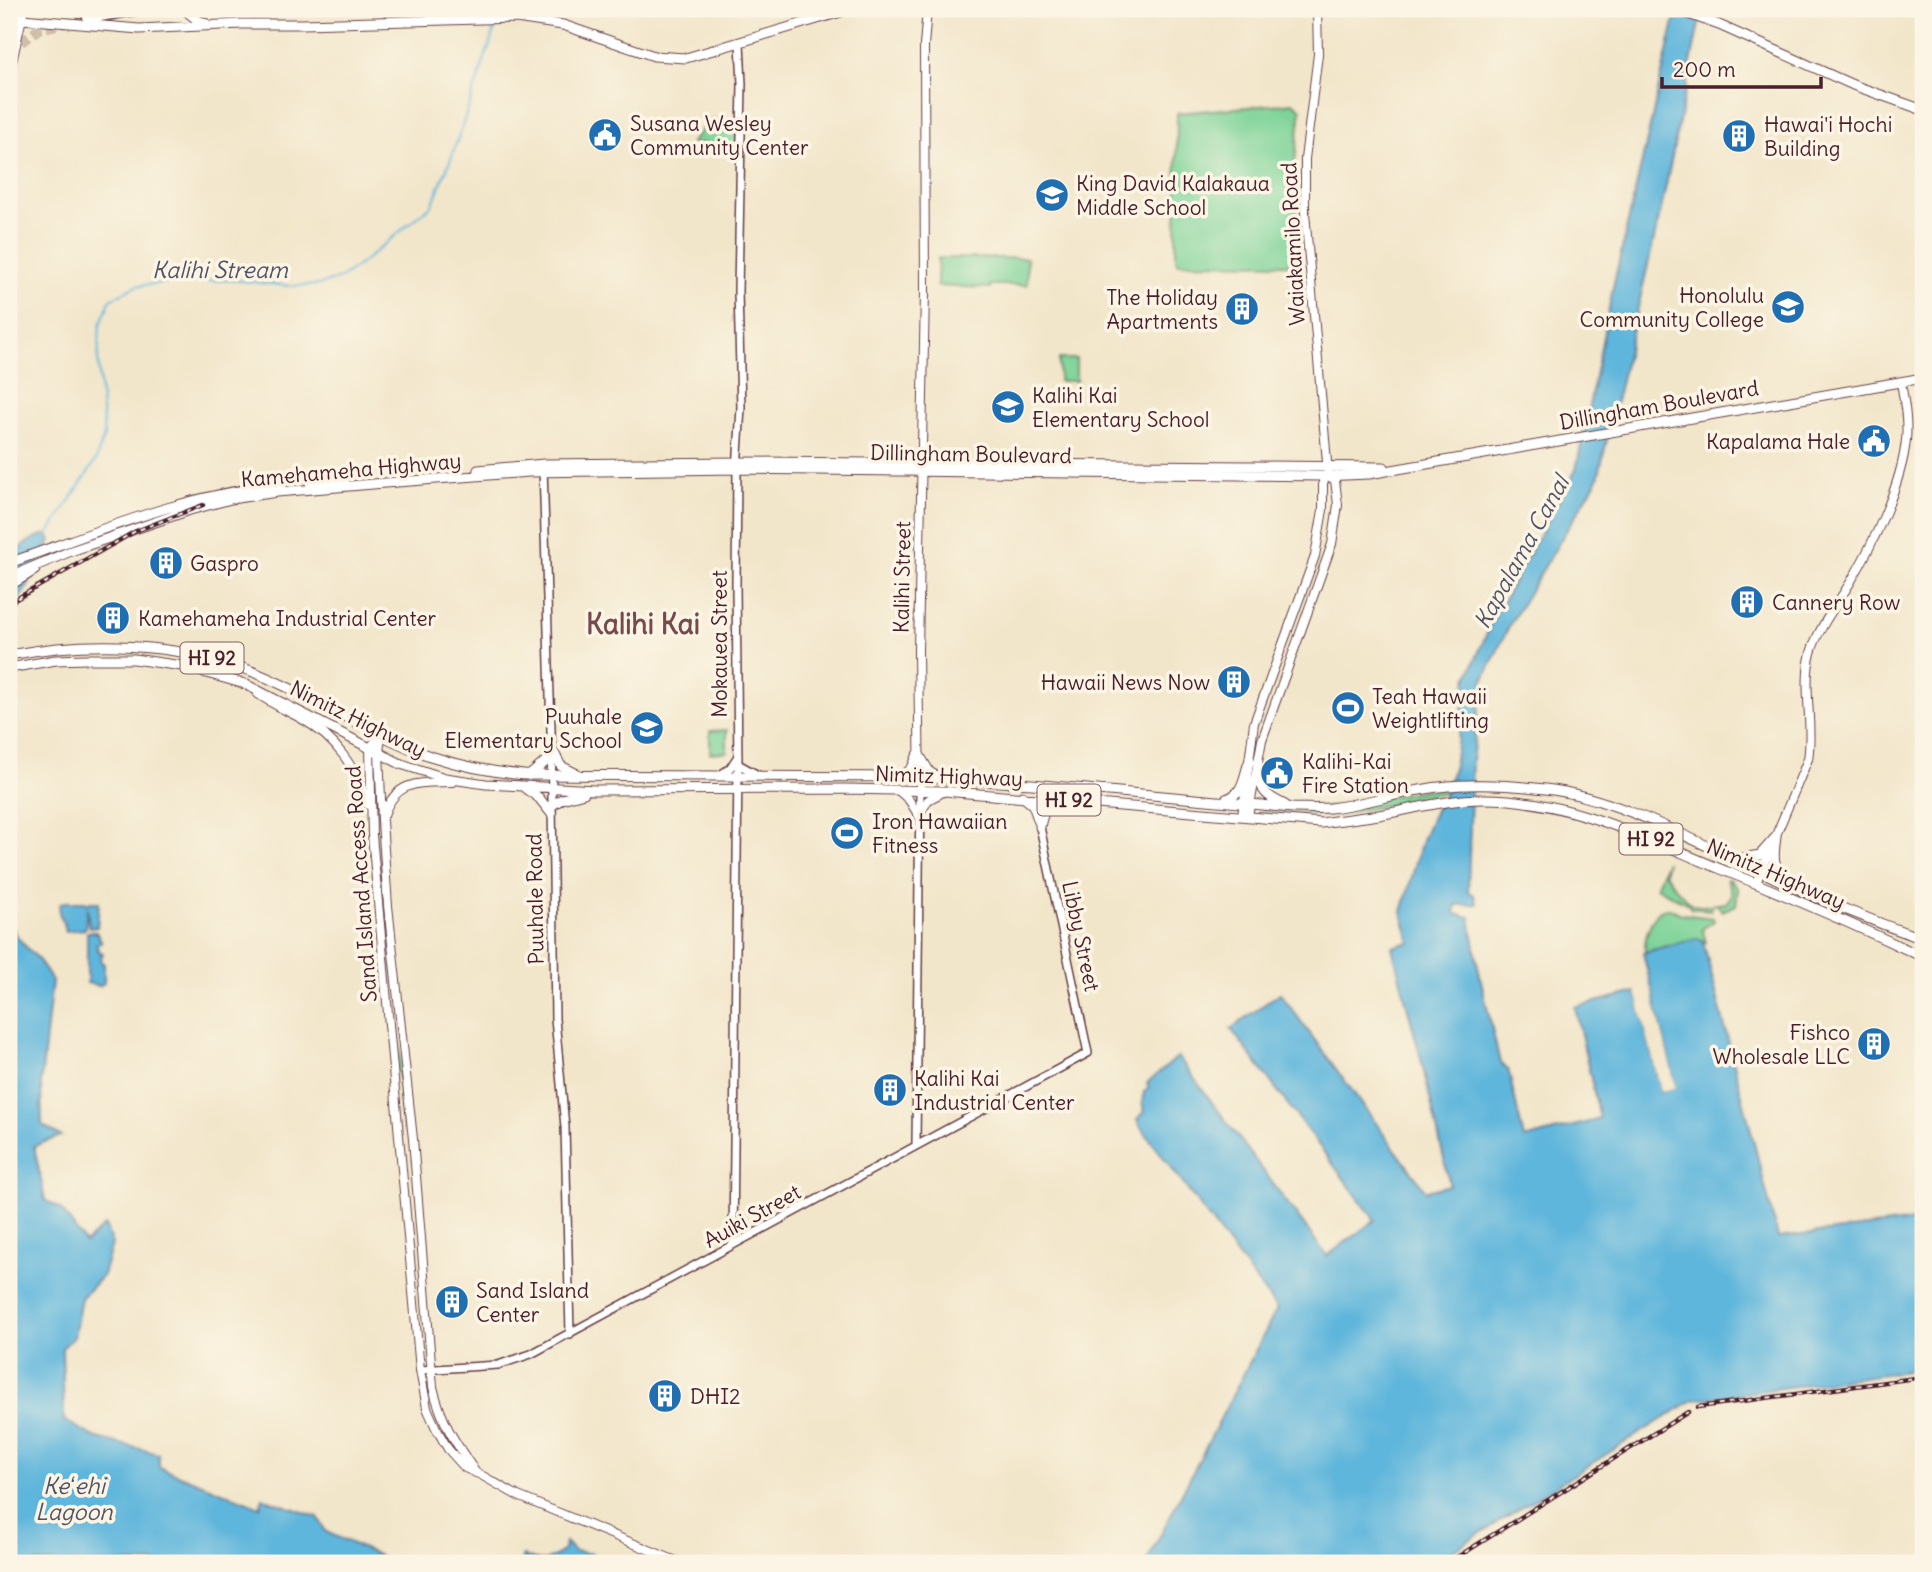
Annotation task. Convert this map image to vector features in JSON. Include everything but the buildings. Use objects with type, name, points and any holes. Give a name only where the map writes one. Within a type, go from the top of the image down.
[{"type":"highway","points":[[88,18],[141,9]]},
{"type":"highway","points":[[9,16],[23,14]]},
{"type":"main road","points":[[171,27],[182,19],[184,9],[196,19],[212,25]]},
{"type":"main road","points":[[9,75],[23,14],[139,29],[508,18],[563,25],[654,56],[686,58],[851,9]]},
{"type":"main road","name":"Kalihi Street","points":[[920,791],[918,752],[925,292],[924,47],[928,9]]},
{"type":"main road","name":"Waiakamilo Road","points":[[1245,816],[1254,761],[1254,723],[1315,556],[1321,526],[1324,481],[1328,473],[1309,270],[1305,194],[1305,159],[1318,54],[1317,9]]},
{"type":"main road","points":[[1676,9],[1705,19],[1853,85],[1923,110]]},
{"type":"main road","name":"Dillingham Boulevard","points":[[543,468],[921,466],[1328,473],[1400,467],[1923,378]]},
{"type":"main road","points":[[1756,883],[1808,759],[1808,679],[1811,652],[1819,632],[1868,551],[1902,462],[1906,432],[1901,382]]},
{"type":"main road","name":"Kamehameha Highway","points":[[9,563],[203,498],[256,487],[543,468]]},
{"type":"main road","name":"Kamehameha Highway","points":[[43,564],[71,551],[190,510],[255,494],[543,468]]},
{"type":"main road","name":"Waiakamilo Road","points":[[1254,761],[1332,544],[1338,505],[1335,480],[1328,473]]},
{"type":"main road","points":[[9,577],[43,564]]},
{"type":"main road","points":[[9,586],[43,564]]},
{"type":"main road","name":"Nimitz Highway","points":[[9,655],[27,651],[107,647],[163,649],[187,653],[252,672],[419,751],[457,764],[529,776],[720,775],[738,770],[759,775],[942,779],[1293,808],[1334,807],[1439,787],[1482,785],[1544,789],[1588,798],[1646,820],[1761,872],[1923,939]]},
{"type":"main road","name":"Nimitz Highway","points":[[9,668],[86,659],[134,659],[182,666],[245,684],[379,753],[422,771],[466,782],[595,790],[944,791],[1321,823],[1379,815],[1434,803],[1484,799],[1541,806],[1621,826],[1923,957]]},
{"type":"main road","points":[[245,684],[270,703],[314,726],[333,743],[356,776],[372,816]]},
{"type":"main road","name":"Sand Island Access Road","points":[[381,734],[370,748],[372,816],[420,1370],[427,1408],[448,1448],[465,1468],[518,1496],[681,1563]]},
{"type":"main road","name":"Sand Island Access Road","points":[[381,734],[379,753],[382,821],[413,1139],[433,1387],[444,1422],[455,1445],[477,1474]]},
{"type":"main road","points":[[551,747],[561,766],[583,776]]},
{"type":"main road","points":[[901,778],[912,767],[918,752]]},
{"type":"main road","points":[[918,752],[930,772],[942,779]]},
{"type":"main road","points":[[529,776],[545,765],[551,757]]},
{"type":"main road","points":[[1221,801],[1232,798],[1241,789],[1254,761]]},
{"type":"main road","points":[[1254,761],[1259,782],[1268,798],[1293,808]]},
{"type":"main road","points":[[382,821],[387,805],[393,797],[410,785],[420,782],[466,782]]},
{"type":"main road","points":[[524,787],[551,810],[562,799],[595,790]]},
{"type":"main road","points":[[899,791],[909,800],[919,816],[928,800],[944,791]]},
{"type":"main road","points":[[1022,796],[1032,805],[1040,827]]},
{"type":"main road","points":[[1040,827],[1044,810],[1063,799]]},
{"type":"main road","points":[[1735,859],[1756,857],[1765,851],[1776,836]]},
{"type":"main road","points":[[1776,836],[1773,859],[1787,883]]},
{"type":"main road","points":[[387,1007],[399,1007]]},
{"type":"main road","points":[[399,1140],[413,1139]]},
{"type":"main road","points":[[415,1302],[425,1301]]},
{"type":"street","name":"Mokauea Street","points":[[733,1245],[738,789],[736,586],[740,43]]},
{"type":"street","name":"Puuhale Road","points":[[543,468],[555,1020],[565,1127],[570,1334]]},
{"type":"street","points":[[720,775],[730,768],[738,755]]},
{"type":"street","name":"Kalihi Street","points":[[916,1145],[920,791]]},
{"type":"street","name":"Libby Street","points":[[1040,827],[1088,1053]]},
{"type":"street","name":"Auiki Street","points":[[420,1370],[498,1364],[519,1359],[570,1334],[1088,1053]]},
{"type":"green space","points":[[1294,103],[1301,109],[1294,170],[1299,259],[1291,264],[1179,263],[1176,259],[1177,113]]},
{"type":"green space","points":[[740,118],[739,144],[691,143],[710,120]]},
{"type":"green space","points":[[938,258],[1027,258],[1027,285],[990,285],[990,288],[937,286]]},
{"type":"green space","points":[[1059,359],[1076,359],[1076,381],[1059,381]]},
{"type":"green space","points":[[727,730],[727,752],[710,753],[710,731]]},
{"type":"green space","points":[[1448,786],[1446,792],[1336,816],[1261,812],[1262,809],[1299,812]]},
{"type":"green space","points":[[1667,861],[1664,873],[1681,894],[1697,906],[1712,905],[1711,910],[1690,908],[1690,905],[1656,887]]},
{"type":"green space","points":[[1727,879],[1730,879],[1738,889],[1736,905],[1722,911],[1717,904],[1726,903],[1732,895]]},
{"type":"green space","points":[[1669,908],[1681,914],[1713,918],[1714,921],[1702,929],[1706,942],[1696,938],[1645,952],[1646,939],[1654,918]]},
{"type":"green space","points":[[395,1017],[406,1118],[404,1131],[392,1019]]},
{"type":"water","points":[[1677,9],[1702,9],[1662,205],[1598,478],[1510,624],[1483,681],[1472,759],[1468,891],[1474,895],[1477,904],[1456,905],[1455,914],[1470,917],[1479,972],[1500,1063],[1508,1069],[1524,1139],[1600,1119],[1575,1007],[1636,992],[1661,1091],[1676,1088],[1643,953],[1697,938],[1703,941],[1778,1238],[1923,1220],[1923,1369],[1693,1400],[1433,1563],[1146,1563],[1277,1309],[1140,1126],[1137,1119],[1145,1112],[1142,1102],[1144,1092],[1149,1088],[1147,1083],[1178,1057],[1327,1256],[1375,1220],[1231,1029],[1280,993],[1426,1191],[1450,1185],[1392,947],[1410,942],[1402,912],[1423,837],[1446,792],[1454,765],[1467,679],[1494,617],[1576,470],[1614,283]]},
{"type":"water","points":[[42,535],[48,535],[51,540],[26,589],[9,614],[10,566],[20,549]]},
{"type":"water","points":[[99,902],[97,927],[89,928],[87,907],[85,929],[66,931],[59,912],[60,904]]},
{"type":"water","name":"Keʻehi Lagoon","points":[[9,914],[18,938],[52,981],[41,1082],[42,1125],[61,1136],[34,1146],[45,1200],[61,1209],[85,1243],[105,1225],[112,1244],[103,1275],[81,1298],[74,1337],[62,1348],[64,1420],[94,1437],[159,1454],[159,1467],[260,1507],[263,1498],[318,1517],[326,1532],[395,1563],[9,1563]]},
{"type":"water","points":[[87,932],[96,932],[101,940],[101,943],[96,944],[99,952],[103,953],[100,960],[104,964],[104,983],[99,986],[87,983]]},
{"type":"water","points":[[565,1542],[574,1551],[593,1554],[594,1563],[520,1562],[523,1556],[540,1561],[548,1560],[564,1550]]},
{"type":"pier","points":[[1651,987],[1676,1088],[1661,1091],[1636,992],[1639,991],[1664,1087],[1672,1085],[1648,988]]},
{"type":"waterway","name":"Kalihi Stream","points":[[47,536],[96,460],[104,436],[98,360],[100,325],[111,299],[136,286],[173,282],[233,280],[290,286],[318,285],[341,278],[432,205],[452,156],[497,23]]},
{"type":"tunnel","points":[[9,51],[39,29],[88,18]]},
{"type":"railway","points":[[9,603],[136,531],[203,505]]},
{"type":"railway","points":[[1698,1407],[1923,1377]]},
{"type":"railway","points":[[1448,1563],[1688,1412]]},
{"type":"place","name":"Susana Wesley Community Center","points":[[605,135]]},
{"type":"place","name":"Hawai'i Hochi Building","points":[[1739,136]]},
{"type":"place","name":"King David Kalakaua Middle School","points":[[1052,195]]},
{"type":"place","name":"Honolulu Community College","points":[[1788,307]]},
{"type":"place","name":"The Holiday Apartments","points":[[1242,309]]},
{"type":"place","name":"Kalihi Kai Elementary School","points":[[1008,407]]},
{"type":"place","name":"Kapalama Hale","points":[[1874,441]]},
{"type":"place","name":"Gaspro","points":[[166,563]]},
{"type":"place","name":"Cannery Row","points":[[1747,602]]},
{"type":"place","name":"Kamehameha Industrial Center","points":[[113,618]]},
{"type":"place","name":"Hawaii News Now","points":[[1234,682]]},
{"type":"place","name":"Teah Hawaii Weightlifting","points":[[1348,708]]},
{"type":"place","name":"Puuhale Elementary School","points":[[647,728]]},
{"type":"place","name":"Kalihi-Kai Fire Station","points":[[1277,773]]},
{"type":"place","name":"Iron Hawaiian Fitness","points":[[847,833]]},
{"type":"place","name":"Fishco Wholesale LLC","points":[[1874,1044]]},
{"type":"place","name":"Kalihi Kai Industrial Center","points":[[890,1090]]},
{"type":"place","name":"Sand Island Center","points":[[452,1302]]},
{"type":"place","name":"DHI2","points":[[665,1396]]},
{"type":"district","name":"Kalihi Kai","points":[[643,624]]},
{"type":"water label","name":"Kapalama Canal","points":[[1521,552]]}]
